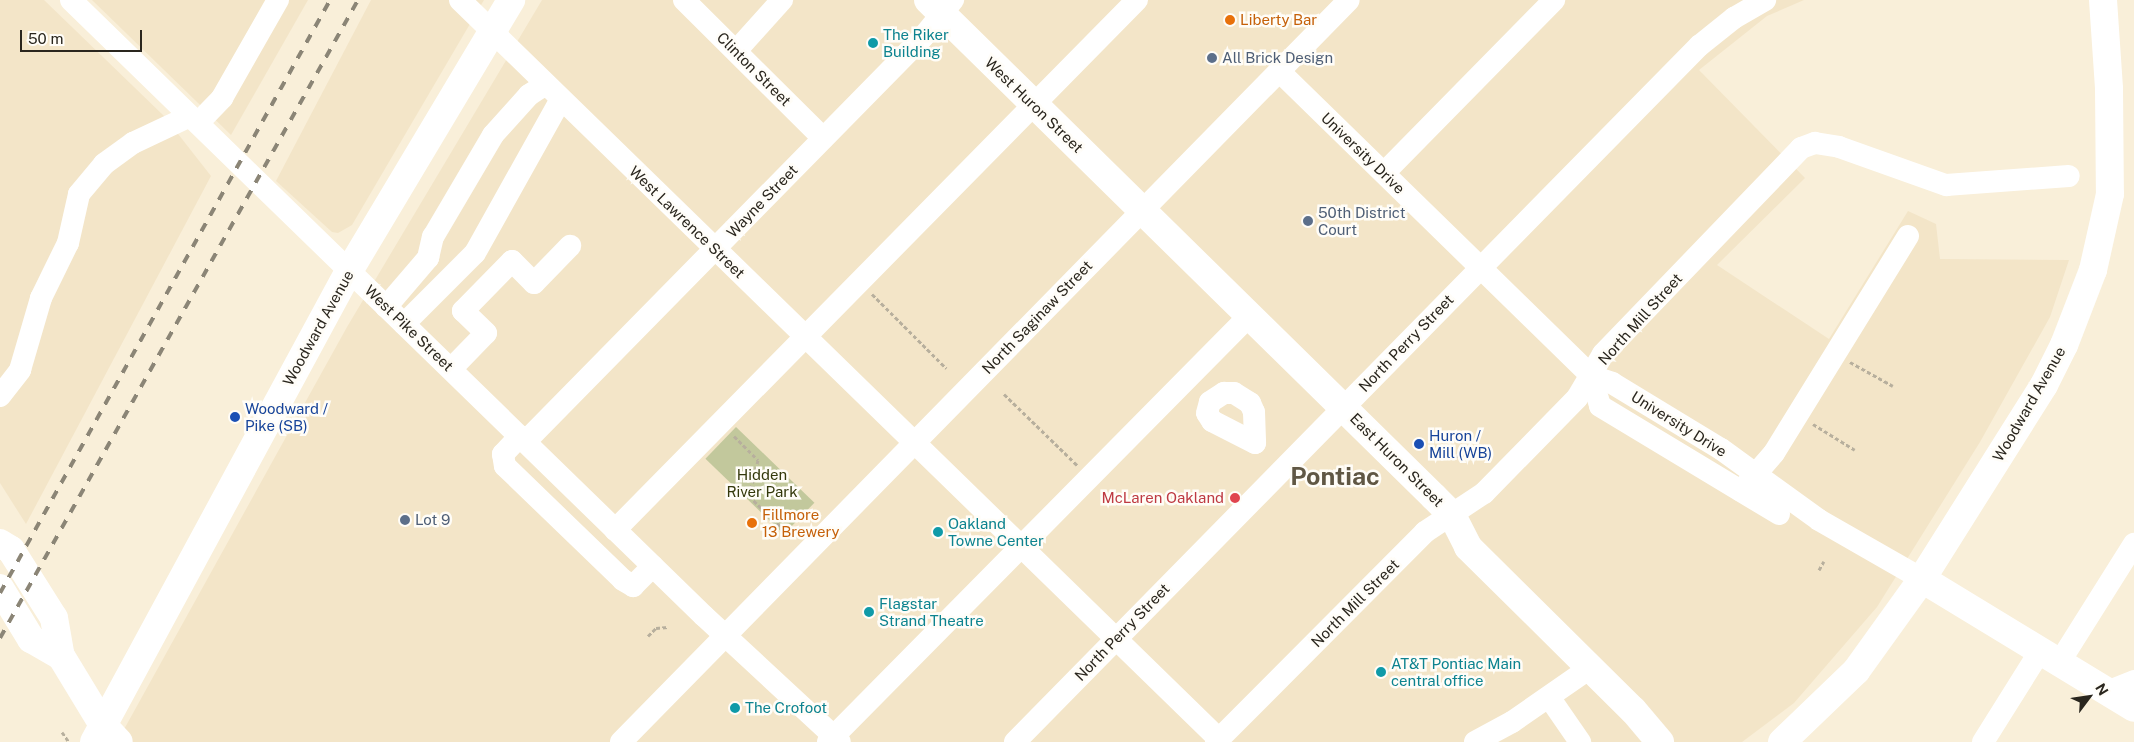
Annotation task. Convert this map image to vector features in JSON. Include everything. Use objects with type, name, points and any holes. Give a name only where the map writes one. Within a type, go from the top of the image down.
[{"type":"main road","name":"Woodward Avenue","points":[[106,738],[350,271],[512,0]]},
{"type":"main road","name":"Woodward Avenue","points":[[1782,742],[1856,671],[1922,579],[2044,385],[2064,346],[2093,270],[2110,194],[2109,89],[2103,0]]},
{"type":"main road","name":"West Huron Street","points":[[941,5],[1034,105],[1142,210]]},
{"type":"main road","name":"East Huron Street","points":[[1142,210],[1452,515],[1468,546],[1590,668],[1660,742]]},
{"type":"main road","points":[[0,543],[12,550],[54,618],[61,656],[106,738]]},
{"type":"main road","name":"University Drive","points":[[1922,579],[2134,708]]},
{"type":"main road","points":[[0,588],[31,639],[61,656]]},
{"type":"street","name":"West Pike Street","points":[[71,0],[834,740]]},
{"type":"street","points":[[0,396],[20,370],[41,298],[68,243],[79,194],[104,164],[134,143],[194,119],[222,98],[278,0]]},
{"type":"street","name":"West Lawrence Street","points":[[460,0],[913,444],[1223,739]]},
{"type":"street","name":"Clinton Street","points":[[684,0],[823,138]]},
{"type":"street","points":[[736,51],[782,0]]},
{"type":"street","points":[[616,530],[1137,0]]},
{"type":"street","name":"North Saginaw Street","points":[[620,742],[1349,0]]},
{"type":"street","points":[[1384,173],[1554,0]]},
{"type":"street","name":"North Perry Street","points":[[1016,742],[1699,46],[1734,18],[1765,0]]},
{"type":"street","name":"Wayne Street","points":[[653,566],[633,586],[623,580],[505,466],[503,454],[523,438],[823,138],[941,5]]},
{"type":"street","name":"University Drive","points":[[1279,71],[1591,376],[1612,383],[1721,449],[1748,483],[1819,520],[1922,579]]},
{"type":"street","points":[[386,307],[428,258],[433,237],[493,135],[530,95],[553,91],[538,142],[475,254],[404,324]]},
{"type":"street","points":[[506,121],[538,142]]},
{"type":"street","name":"North Mill Street","points":[[1223,739],[1425,532],[1484,493],[1578,398],[1603,354],[1793,155],[1807,145],[1839,147],[1946,185],[2069,176]]},
{"type":"street","points":[[1780,514],[1748,483],[1774,453],[1908,236]]},
{"type":"street","points":[[451,369],[486,334],[463,310],[512,261],[534,283],[570,246]]},
{"type":"street","points":[[428,258],[455,274]]},
{"type":"street","points":[[834,740],[1088,476],[1249,316]]},
{"type":"street","points":[[1255,443],[1282,470]]},
{"type":"street","points":[[1983,742],[2050,657],[2134,544]]},
{"type":"street","points":[[1475,742],[1549,697],[1590,668]]},
{"type":"street","points":[[2107,692],[2134,681]]},
{"type":"street","points":[[1549,697],[1580,742]]},
{"type":"path","points":[[860,282],[946,368]]},
{"type":"path","points":[[1846,359],[1893,386]]},
{"type":"path","points":[[1004,394],[1088,476]]},
{"type":"path","points":[[1808,421],[1855,450]]},
{"type":"path","points":[[721,423],[758,460],[749,496],[785,532]]},
{"type":"path","points":[[1442,458],[1482,453]]},
{"type":"path","points":[[1819,570],[1824,561]]},
{"type":"path","points":[[648,636],[656,628],[668,627]]},
{"type":"path","points":[[62,732],[69,742]]},
{"type":"shaded area","points":[[0,0],[44,0],[164,116],[211,176],[26,524],[0,483]]},
{"type":"shaded area","points":[[92,0],[308,0],[231,135]]},
{"type":"shaded area","points":[[371,0],[484,0],[352,225],[338,233],[332,232],[276,181]]},
{"type":"shaded area","points":[[542,0],[1804,0],[1767,16],[1699,70],[1805,178],[1717,265],[1829,339],[1908,211],[1936,224],[1940,259],[2069,260],[2050,317],[1980,442],[1877,607],[1794,703],[1742,742],[117,742],[347,327]]},
{"type":"green space","name":"Hidden River Park","points":[[736,427],[814,503],[784,534],[705,459]]},
{"type":"railway","points":[[0,593],[330,0]]},
{"type":"railway","points":[[0,638],[358,0]]},
{"type":"place","name":"Liberty Bar","points":[[1230,20]]},
{"type":"place","name":"The Riker Building","points":[[873,43]]},
{"type":"place","name":"All Brick Design","points":[[1212,58]]},
{"type":"place","name":"50th District Court","points":[[1308,221]]},
{"type":"place","name":"Woodward / Pike (SB)","points":[[235,417]]},
{"type":"place","name":"Huron / Mill (WB)","points":[[1419,444]]},
{"type":"place","name":"McLaren Oakland","points":[[1235,498]]},
{"type":"place","name":"Lot 9","points":[[405,520]]},
{"type":"place","name":"Fillmore 13 Brewery","points":[[752,523]]},
{"type":"place","name":"Oakland Towne Center","points":[[938,532]]},
{"type":"place","name":"Flagstar Strand Theatre","points":[[869,612]]},
{"type":"place","name":"AT&T Pontiac Main central office","points":[[1381,672]]},
{"type":"place","name":"The Crofoot","points":[[735,708]]},
{"type":"district","name":"Pontiac","points":[[1335,476]]}]
